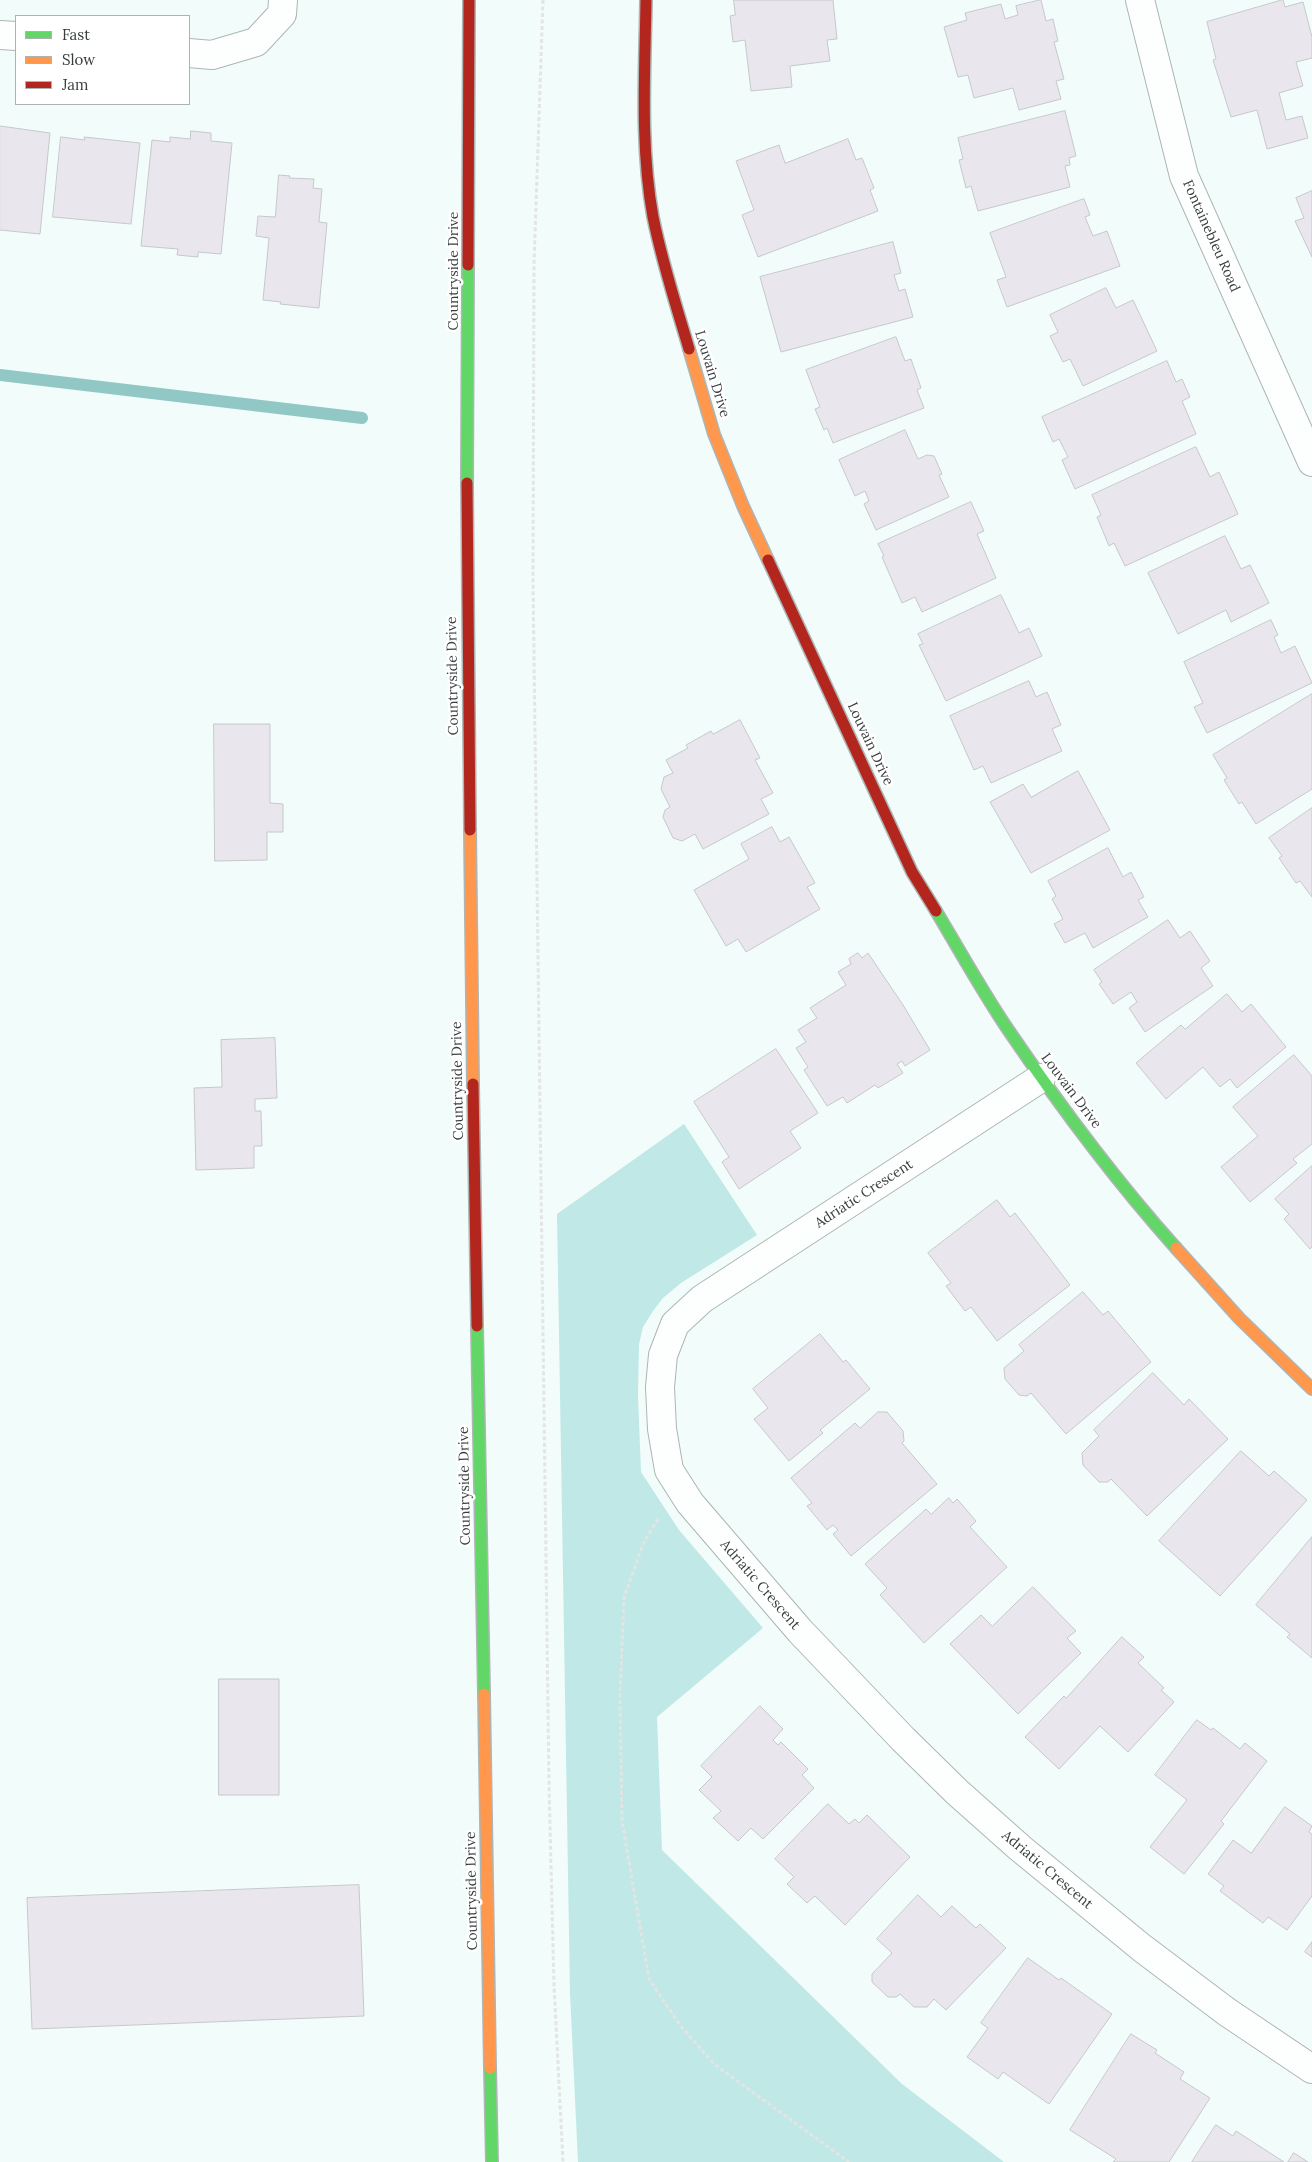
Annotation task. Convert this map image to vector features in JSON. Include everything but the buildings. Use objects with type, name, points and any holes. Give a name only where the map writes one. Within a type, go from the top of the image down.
[{"type":"main road","name":"Countryside Drive","points":[[470,0],[467,609],[473,1097],[492,2162]]},
{"type":"main road","name":"Louvain Drive","points":[[646,0],[647,169],[653,216],[663,260],[714,434],[743,506],[912,872],[1008,1030],[1041,1078],[1150,1220],[1239,1318],[1312,1389]]},
{"type":"street","points":[[190,53],[212,55],[256,42],[282,14],[282,0]]},
{"type":"street","name":"Fontainebleu Road","points":[[1140,0],[1184,176],[1312,462]]},
{"type":"street","points":[[0,35],[15,36]]},
{"type":"street","name":"Adriatic Crescent","points":[[1041,1078],[702,1299],[675,1324],[663,1356],[660,1387],[662,1428],[669,1470],[690,1503],[800,1631],[903,1739],[957,1792],[1020,1848],[1120,1931],[1227,2012],[1312,2069]]},
{"type":"path","points":[[543,0],[534,264],[533,581],[549,1784],[554,1985],[563,2162]]},
{"type":"path","points":[[663,1512],[644,1542],[624,1597],[620,1697],[622,1821],[649,1979],[680,2025],[714,2064],[849,2162]]},
{"type":"shaded area","points":[[684,1124],[757,1235],[681,1283],[663,1298],[643,1327],[639,1344],[638,1396],[641,1472],[679,1530],[763,1628],[657,1717],[662,1850],[902,2084],[1004,2162],[578,2162],[570,1993],[557,1214]]},
{"type":"waterway","points":[[0,375],[362,418]]},
{"type":"traffic: fast","points":[[467,483],[468,265]]},
{"type":"traffic: fast","points":[[936,911],[990,1002],[1048,1087],[1110,1169],[1176,1248]]},
{"type":"traffic: fast","points":[[477,1326],[484,1694]]},
{"type":"traffic: fast","points":[[490,2068],[492,2162]]},
{"type":"traffic: slow","points":[[689,349],[714,434],[743,506],[768,560]]},
{"type":"traffic: slow","points":[[470,830],[473,1084]]},
{"type":"traffic: slow","points":[[1176,1248],[1239,1318],[1312,1389]]},
{"type":"traffic: slow","points":[[484,1694],[490,2068]]},
{"type":"traffic: jam","points":[[468,265],[469,0]]},
{"type":"traffic: jam","points":[[646,0],[644,109],[649,190],[661,250],[689,349]]},
{"type":"traffic: jam","points":[[467,483],[470,830]]},
{"type":"traffic: jam","points":[[768,560],[912,872],[936,911]]},
{"type":"traffic: jam","points":[[473,1084],[477,1326]]}]
